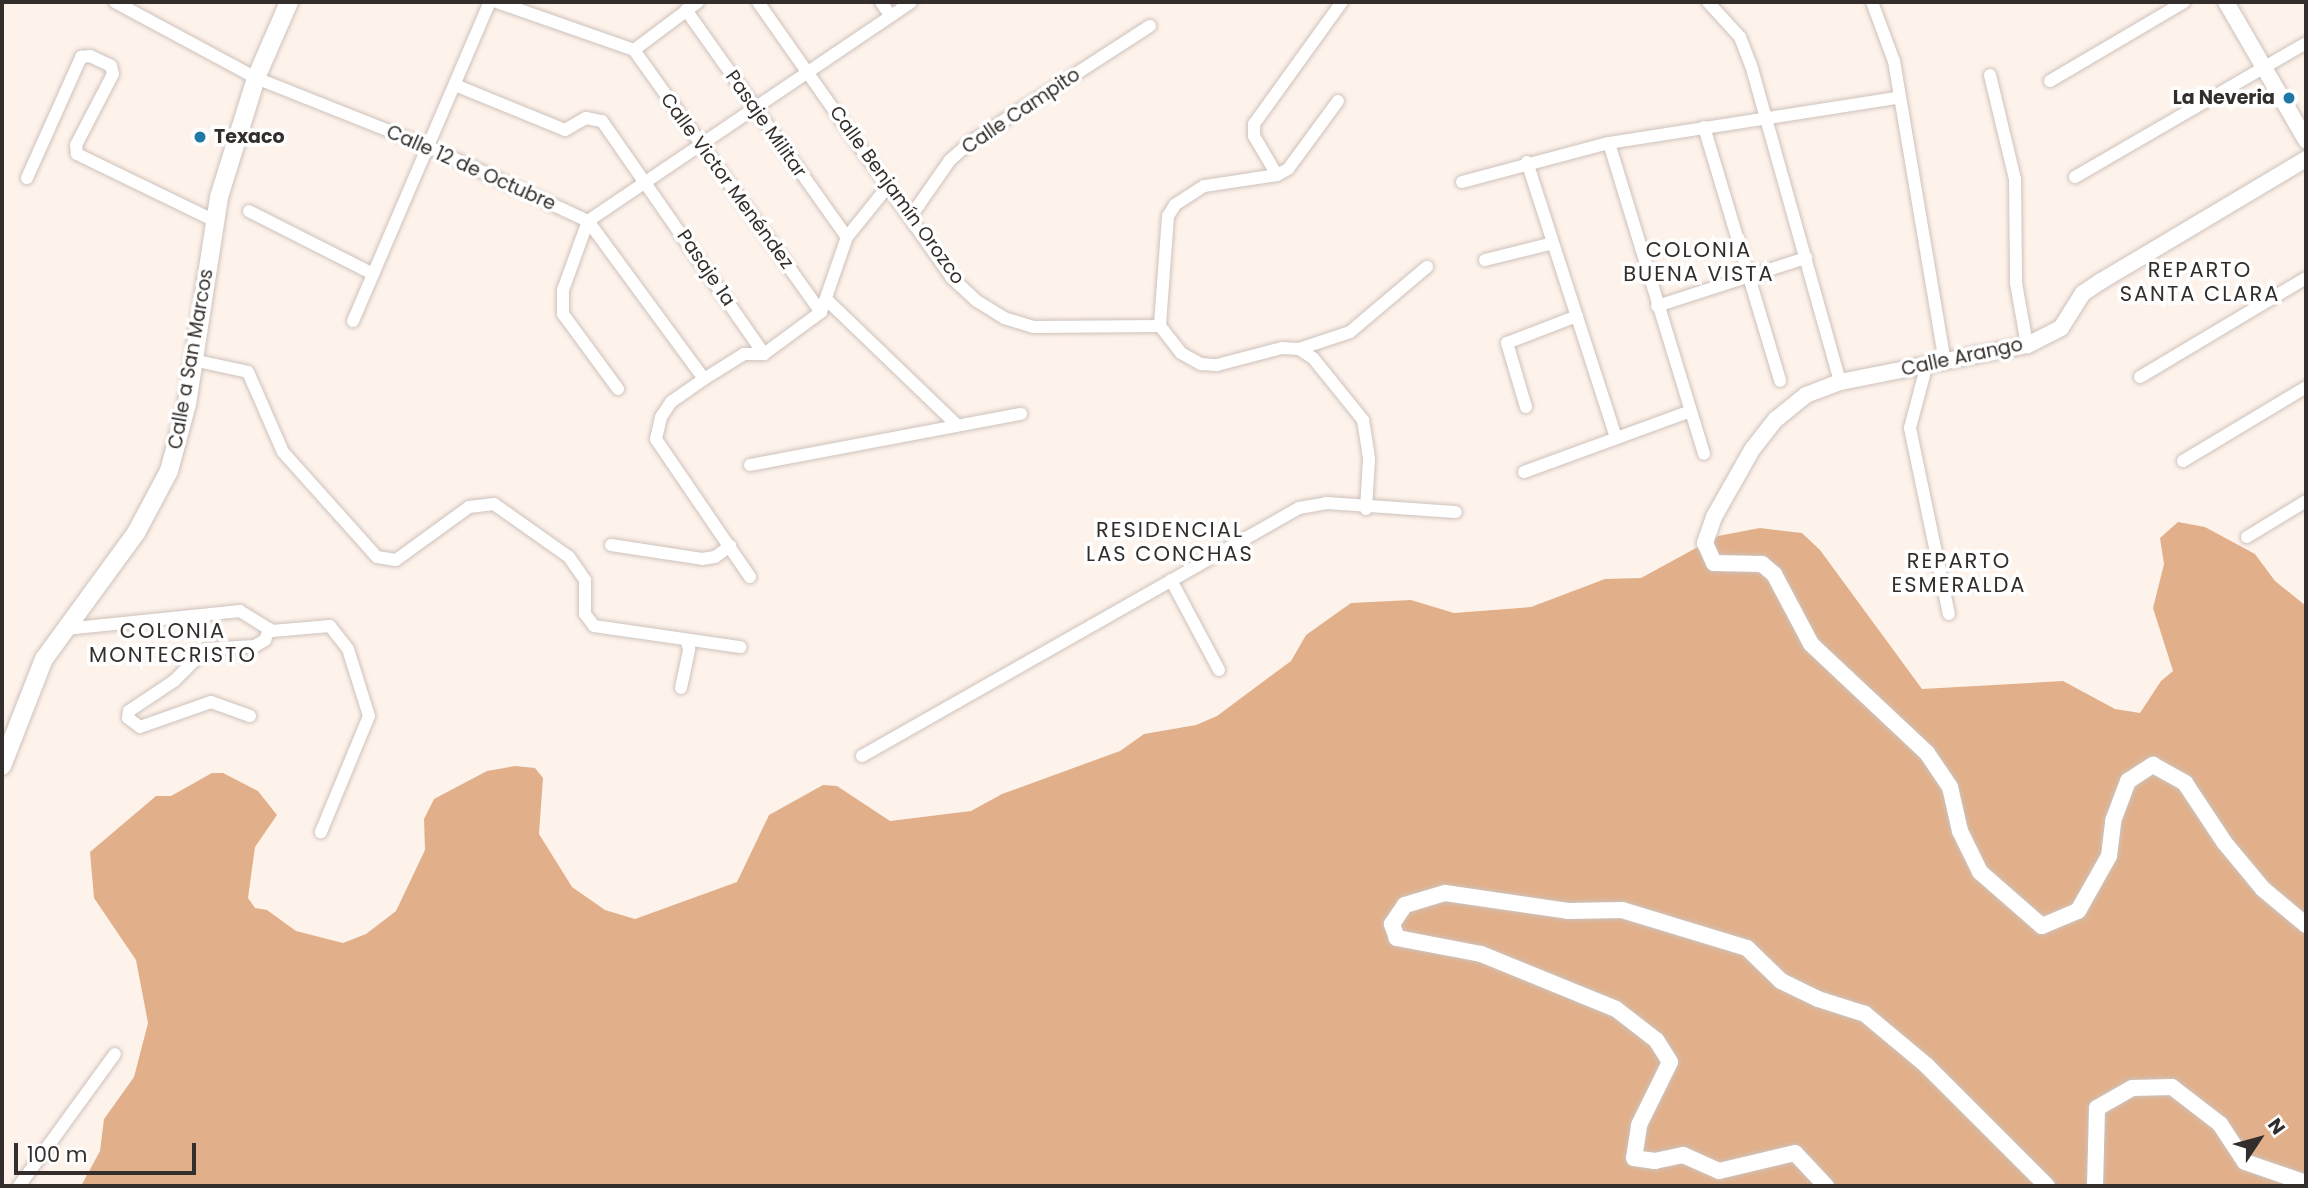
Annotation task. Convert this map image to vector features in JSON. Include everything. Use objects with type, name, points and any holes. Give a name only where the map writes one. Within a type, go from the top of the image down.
[{"type":"main road","name":"Calle a San Marcos","points":[[2,765],[44,659],[136,533],[169,471],[193,360],[215,221],[256,78],[289,2]]},
{"type":"street","name":"Calle 12 de Octubre","points":[[115,2],[256,78],[427,146],[588,220]]},
{"type":"street","points":[[353,321],[490,2]]},
{"type":"street","points":[[497,2],[634,50],[698,2]]},
{"type":"street","name":"Calle Benjamín Orozco","points":[[758,2],[911,215],[951,277],[1004,318],[1034,327],[1160,326]]},
{"type":"street","points":[[881,2],[890,15]]},
{"type":"street","points":[[618,388],[563,314],[563,290],[588,220],[648,182],[806,70],[911,2]]},
{"type":"street","points":[[1277,175],[1254,136],[1254,124],[1342,2]]},
{"type":"street","points":[[1707,2],[1740,37],[1769,119],[1839,382]]},
{"type":"street","points":[[1872,2],[1894,61],[1897,97],[1945,361]]},
{"type":"street","points":[[2050,81],[2184,2]]},
{"type":"street","points":[[2226,2],[2306,140]]},
{"type":"street","name":"Pasaje Militar","points":[[686,10],[847,237]]},
{"type":"street","name":"Calle Campito","points":[[911,215],[950,160],[972,141],[1150,26]]},
{"type":"street","points":[[2075,177],[2306,43]]},
{"type":"street","name":"Calle Victor Menéndez","points":[[634,50],[698,145],[821,312]]},
{"type":"street","points":[[27,178],[81,57],[90,56],[111,66],[113,74],[76,145],[77,154],[215,221]]},
{"type":"street","points":[[1990,75],[2015,178],[2016,283],[2027,345]]},
{"type":"street","name":"Pasaje 1a","points":[[455,85],[565,130],[586,118],[602,121],[648,182],[764,354]]},
{"type":"street","points":[[1462,182],[1527,162],[1609,143],[1897,97]]},
{"type":"street","points":[[1338,101],[1300,158],[1277,175],[1204,186],[1175,205],[1168,216],[1160,326],[1181,353],[1201,364],[1299,349],[1350,332],[1427,267]]},
{"type":"street","points":[[1704,127],[1780,381]]},
{"type":"street","points":[[1609,143],[1688,412],[1704,454]]},
{"type":"street","name":"Calle Arango","points":[[2306,159],[2101,281],[2083,293],[2061,328],[2027,345],[1839,382],[1806,395],[1776,419],[1753,448],[1714,517],[1705,543],[1714,563],[1762,564],[1773,574],[1811,644],[1927,753],[1950,787],[1960,831],[1980,872],[2042,926],[2078,911],[2109,856],[2113,821],[2128,781],[2153,765],[2185,783],[2224,842],[2263,889],[2306,925]]},
{"type":"street","points":[[1527,162],[1616,438]]},
{"type":"street","points":[[750,577],[656,439],[671,402],[744,354],[764,354],[821,312],[847,237],[889,185]]},
{"type":"street","points":[[249,211],[373,274]]},
{"type":"street","points":[[588,220],[704,379]]},
{"type":"street","points":[[1485,260],[1553,243]]},
{"type":"street","points":[[1657,306],[1748,274],[1806,258]]},
{"type":"street","points":[[2140,377],[2306,278]]},
{"type":"street","points":[[826,299],[957,425]]},
{"type":"street","points":[[1525,407],[1507,343],[1577,316]]},
{"type":"street","points":[[1299,349],[1328,374],[1363,420],[1369,459],[1366,509]]},
{"type":"street","points":[[193,360],[248,372],[283,452],[377,557],[396,560],[469,507],[494,504],[569,557],[585,580],[585,614],[594,626],[740,647]]},
{"type":"street","points":[[1927,364],[1910,428],[1949,614]]},
{"type":"street","points":[[2183,461],[2306,387]]},
{"type":"street","points":[[1524,472],[1688,412]]},
{"type":"street","points":[[750,465],[1021,414]]},
{"type":"street","points":[[2247,537],[2306,501]]},
{"type":"street","points":[[862,756],[1299,508],[1326,503],[1366,509],[1456,512]]},
{"type":"street","points":[[611,545],[702,559],[715,557],[730,546]]},
{"type":"street","points":[[1171,580],[1219,670]]},
{"type":"street","points":[[65,629],[240,611],[269,629],[317,624],[340,634],[369,716],[321,832]]},
{"type":"street","points":[[250,716],[211,702],[140,727],[128,718],[129,711],[174,681],[206,649],[255,646],[265,640],[269,629]]},
{"type":"street","points":[[681,688],[689,649],[686,639]]},
{"type":"street","points":[[1826,1186],[1795,1153],[1719,1171],[1683,1155],[1655,1161],[1634,1158],[1640,1125],[1670,1062],[1657,1040],[1616,1009],[1481,954],[1397,938],[1392,924],[1405,905],[1445,893],[1568,911],[1622,910],[1747,948],[1781,981],[1818,999],[1865,1014],[1926,1065],[2046,1186]]},
{"type":"street","points":[[19,1186],[115,1054]]},
{"type":"street","points":[[2095,1186],[2097,1108],[2132,1088],[2172,1087],[2220,1124],[2245,1162],[2306,1183]]},
{"type":"shaded area","points":[[2178,522],[2205,527],[2255,554],[2275,581],[2306,606],[2306,1186],[81,1186],[100,1151],[104,1119],[134,1077],[148,1023],[136,960],[94,898],[90,852],[156,796],[171,796],[212,773],[223,773],[258,791],[277,815],[255,847],[248,898],[255,908],[267,910],[296,931],[343,943],[366,934],[396,911],[425,850],[424,819],[434,799],[487,771],[515,766],[535,768],[543,778],[539,834],[572,887],[605,910],[635,919],[737,882],[769,815],[823,785],[837,786],[890,821],[971,811],[1002,794],[1120,751],[1144,734],[1196,725],[1217,716],[1291,661],[1306,635],[1351,603],[1411,600],[1454,613],[1531,607],[1605,579],[1641,578],[1718,536],[1760,528],[1802,533],[1820,550],[1922,689],[2063,681],[2115,709],[2140,713],[2161,681],[2173,671],[2153,608],[2164,564],[2160,538]]},
{"type":"place","name":"La Neveria","points":[[2289,98]]},
{"type":"place","name":"Texaco","points":[[200,137]]},
{"type":"district","name":"COLONIA BUENA VISTA","points":[[1699,262]]},
{"type":"district","name":"REPARTO SANTA CLARA","points":[[2200,282]]},
{"type":"district","name":"RESIDENCIAL LAS CONCHAS","points":[[1170,542]]},
{"type":"district","name":"REPARTO ESMERALDA","points":[[1959,573]]},
{"type":"district","name":"COLONIA MONTECRISTO","points":[[173,643]]}]
